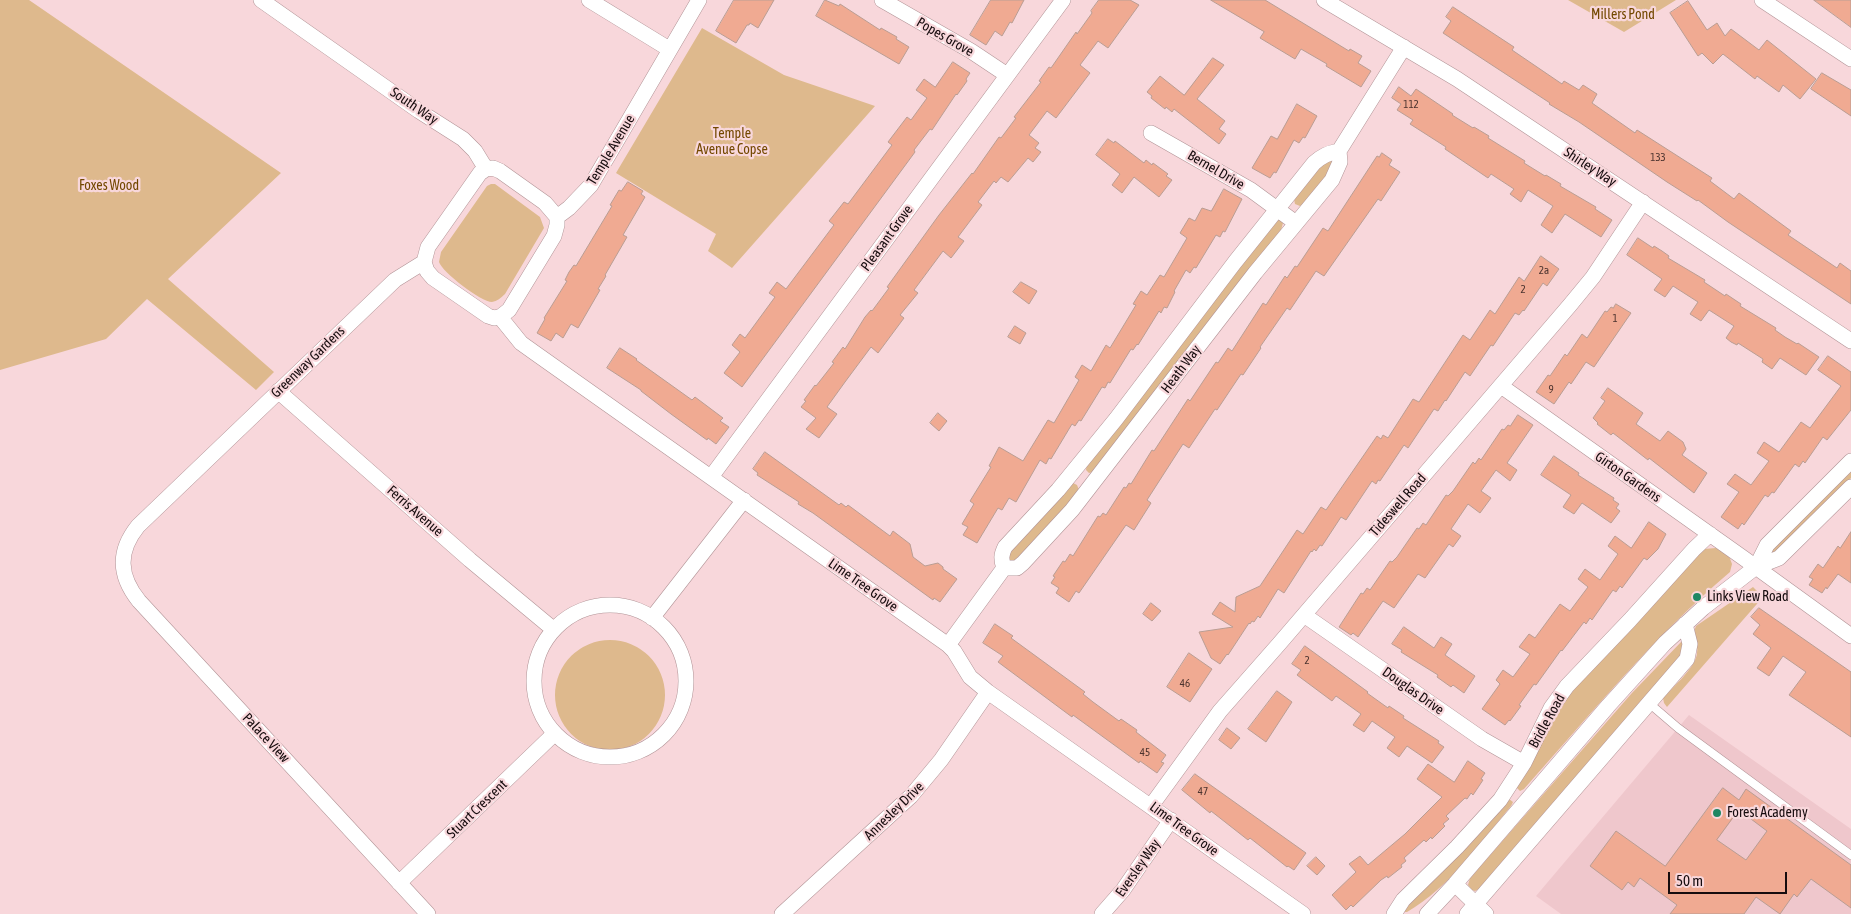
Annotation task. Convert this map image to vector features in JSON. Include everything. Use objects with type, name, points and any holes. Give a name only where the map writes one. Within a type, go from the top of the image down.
[{"type":"street","name":"South Way","points":[[261,0],[419,111],[463,139],[475,151],[486,169]]},
{"type":"street","points":[[589,0],[670,49]]},
{"type":"street","name":"Temple Avenue","points":[[557,217],[569,208],[591,185],[699,0]]},
{"type":"street","name":"Popes Grove","points":[[882,0],[971,51],[1007,75]]},
{"type":"street","name":"Pleasant Grove","points":[[711,477],[1063,0]]},
{"type":"street","name":"Shirley Way","points":[[1324,0],[1463,83],[1851,341]]},
{"type":"street","points":[[1762,0],[1851,58]]},
{"type":"street","name":"Heath Way","points":[[1004,568],[1016,568],[1023,563],[1054,531],[1244,288],[1332,180],[1340,162],[1339,151],[1404,47]]},
{"type":"street","name":"Bernel Drive","points":[[1151,133],[1251,190],[1296,223]]},
{"type":"street","name":"Heath Way","points":[[1004,568],[1001,559],[1005,547],[1073,472],[1116,419],[1235,262],[1314,163],[1321,156],[1329,152],[1339,151]]},
{"type":"street","points":[[493,168],[500,172],[545,203],[557,217],[554,236],[509,310],[500,317],[494,318],[488,316],[434,278],[427,271],[424,262],[428,246],[473,181],[486,169],[493,168]]},
{"type":"street","name":"Tideswell Road","points":[[1151,806],[1220,711],[1501,386],[1593,276],[1642,202]]},
{"type":"street","name":"Greenway Gardens","points":[[124,554],[128,542],[138,526],[395,280],[424,262]]},
{"type":"street","name":"Lime Tree Grove","points":[[500,317],[521,343],[534,353],[948,645],[954,651],[970,677],[988,692],[1303,914]]},
{"type":"street","name":"Girton Gardens","points":[[1501,386],[1756,567]]},
{"type":"street","name":"Ferris Avenue","points":[[278,391],[470,560],[553,629]]},
{"type":"street","points":[[1756,567],[1767,545],[1851,461]]},
{"type":"street","points":[[1073,472],[1091,486]]},
{"type":"street","points":[[1427,914],[1640,670],[1685,624],[1756,567],[1779,558],[1851,487]]},
{"type":"street","points":[[652,618],[744,500]]},
{"type":"street","name":"Bridle Road","points":[[1394,914],[1403,900],[1457,848],[1500,800],[1524,763],[1551,708],[1567,686],[1710,534]]},
{"type":"street","name":"Palace View","points":[[124,554],[126,582],[136,596],[428,914]]},
{"type":"street","points":[[1756,567],[1851,636]]},
{"type":"street","name":"Heath Way","points":[[948,645],[1004,568]]},
{"type":"street","points":[[607,605],[637,610],[652,618],[663,627],[674,639],[681,654],[686,686],[684,702],[678,717],[669,730],[657,742],[644,750],[628,756],[612,758],[596,757],[580,752],[554,734],[541,715],[534,693],[534,670],[540,648],[553,629],[565,619],[578,612],[592,607],[607,605]]},
{"type":"street","name":"Douglas Drive","points":[[1304,615],[1482,739],[1524,763]]},
{"type":"street","points":[[1455,884],[1476,911],[1687,659],[1690,644],[1685,624]]},
{"type":"street","name":"Annesley Drive","points":[[782,914],[911,796],[941,760],[988,692]]},
{"type":"street","name":"Stuart Crescent","points":[[400,883],[554,734]]},
{"type":"street","name":"Eversley Way","points":[[1102,914],[1123,890],[1171,820]]},
{"type":"lane","points":[[1650,704],[1678,728],[1851,855]]},
{"type":"shaded area","name":"Forest Academy","points":[[1689,715],[1851,829],[1851,914],[1561,914],[1536,896]]},
{"type":"green space","name":"Foxes Wood","points":[[0,0],[29,0],[281,173],[168,279],[274,372],[256,390],[147,299],[106,339],[0,370]]},
{"type":"green space","name":"Millers Pond","points":[[1568,0],[1676,0],[1624,32]]},
{"type":"green space","name":"Temple Avenue Copse","points":[[702,28],[784,75],[875,106],[732,268],[708,251],[716,234],[616,173]]},
{"type":"green space","points":[[1329,158],[1333,161],[1327,175],[1302,205],[1295,204],[1294,199],[1316,170]]},
{"type":"green space","points":[[495,184],[540,217],[544,228],[505,294],[492,302],[462,286],[439,262],[441,252],[487,186]]},
{"type":"green space","points":[[1280,219],[1283,223],[1281,230],[1093,472],[1089,473],[1086,470],[1087,464],[1277,220]]},
{"type":"green space","points":[[1851,468],[1851,478],[1813,518],[1770,558],[1767,553]]},
{"type":"green space","points":[[1073,483],[1077,485],[1079,490],[1064,509],[1016,561],[1008,562],[1007,554]]},
{"type":"green space","points":[[1716,548],[1729,556],[1732,564],[1730,572],[1649,649],[1524,789],[1520,791],[1516,787],[1559,704],[1704,549]]},
{"type":"green space","points":[[1753,587],[1763,597],[1667,707],[1663,698],[1683,677],[1696,659],[1697,650],[1694,633],[1696,626]]},
{"type":"green space","points":[[610,640],[631,644],[649,656],[661,674],[665,695],[661,716],[649,734],[631,746],[610,750],[589,746],[571,734],[559,716],[555,695],[559,674],[571,656],[589,644]]},
{"type":"green space","points":[[1682,641],[1684,652],[1479,889],[1472,890],[1468,885],[1470,878],[1632,693]]},
{"type":"green space","points":[[1509,799],[1513,802],[1511,806],[1450,878],[1437,891],[1407,912],[1404,912],[1403,907]]},
{"type":"building","points":[[734,0],[774,0],[758,28],[750,23],[747,25],[736,43],[716,31]]},
{"type":"building","points":[[825,0],[839,6],[840,4],[880,30],[881,28],[897,37],[896,39],[909,47],[899,64],[816,16]]},
{"type":"building","points":[[991,0],[1024,0],[1012,23],[1010,22],[1002,36],[995,31],[986,45],[970,35]]},
{"type":"building","points":[[1099,0],[1130,0],[1139,5],[1108,48],[1098,41],[1080,65],[1090,73],[1056,118],[1047,111],[1029,135],[1039,143],[1035,148],[1041,152],[1033,162],[1028,158],[1008,182],[1001,177],[996,183],[994,181],[978,202],[982,205],[958,237],[964,241],[951,258],[943,251],[914,290],[918,293],[900,315],[904,318],[878,353],[871,347],[827,407],[837,414],[819,438],[806,429],[816,418],[801,407],[806,401],[804,400],[834,363],[832,362],[843,347],[845,349],[865,317],[872,311],[889,288],[887,287],[939,215],[973,174],[999,137],[1001,138],[1016,118],[1014,117],[1041,82],[1039,81],[1049,67],[1051,68],[1076,32],[1077,34]]},
{"type":"building","points":[[1211,0],[1265,0],[1349,51],[1350,49],[1362,56],[1358,63],[1371,71],[1361,87],[1301,49],[1295,59],[1260,38],[1264,32]]},
{"type":"building","points":[[1814,0],[1851,0],[1851,27]]},
{"type":"building","points":[[1688,1],[1707,30],[1717,23],[1725,36],[1731,29],[1759,50],[1767,40],[1816,79],[1800,99],[1783,85],[1779,92],[1757,76],[1755,79],[1723,54],[1713,64],[1702,53],[1698,56],[1670,13]]},
{"type":"building","points":[[1453,7],[1514,47],[1512,50],[1562,84],[1564,81],[1579,90],[1583,85],[1597,94],[1592,103],[1635,133],[1637,130],[1712,178],[1710,181],[1734,199],[1739,193],[1791,231],[1788,235],[1837,268],[1840,263],[1851,271],[1851,304],[1698,200],[1667,182],[1443,33],[1451,21],[1446,17]]},
{"type":"building","points":[[1213,58],[1224,65],[1197,99],[1225,121],[1219,129],[1226,134],[1219,144],[1174,109],[1172,112],[1166,107],[1165,109],[1151,98],[1152,96],[1147,92],[1160,76],[1184,95]]},
{"type":"building","points":[[953,62],[970,73],[966,79],[967,81],[932,130],[930,129],[914,150],[915,152],[742,387],[724,373],[740,352],[732,345],[740,334],[745,338],[775,297],[769,293],[777,282],[786,289],[834,225],[829,221],[844,202],[848,204],[892,145],[888,142],[907,117],[911,120],[927,98],[916,90],[924,79],[935,87]]},
{"type":"building","points":[[1822,73],[1851,90],[1851,116],[1811,89]]},
{"type":"building","points":[[1399,87],[1411,96],[1416,89],[1452,115],[1489,136],[1488,138],[1525,161],[1524,163],[1596,207],[1595,209],[1612,220],[1601,237],[1565,214],[1552,233],[1541,225],[1553,206],[1528,190],[1521,202],[1510,194],[1514,189],[1491,174],[1488,178],[1445,149],[1446,147],[1410,124],[1413,120],[1397,110],[1401,104],[1392,98]]},
{"type":"building","points":[[1297,104],[1317,116],[1305,138],[1303,137],[1299,143],[1294,140],[1276,173],[1274,172],[1270,178],[1252,168],[1271,136],[1277,139]]},
{"type":"building","points":[[1108,139],[1114,143],[1115,141],[1144,163],[1146,160],[1152,165],[1153,163],[1168,174],[1166,176],[1172,180],[1159,197],[1134,177],[1122,193],[1112,185],[1120,174],[1096,155]]},
{"type":"building","points":[[1382,153],[1392,160],[1389,165],[1400,172],[1381,201],[1378,199],[1324,276],[1316,271],[1290,310],[1287,308],[1243,375],[1241,374],[1217,410],[1215,409],[1189,448],[1183,444],[1147,500],[1151,503],[1134,530],[1126,525],[1079,593],[1076,591],[1069,602],[1056,593],[1059,588],[1051,583],[1055,577],[1053,576],[1063,561],[1065,562],[1070,554],[1073,556],[1098,516],[1100,517],[1103,513],[1106,515],[1124,487],[1126,488],[1129,483],[1131,484],[1152,450],[1154,451],[1188,399],[1190,401],[1216,362],[1218,363],[1228,348],[1232,351],[1263,303],[1266,305],[1285,276],[1287,278],[1295,266],[1297,267],[1323,228],[1328,231],[1377,156],[1379,157]]},
{"type":"building","points":[[628,182],[643,191],[641,194],[645,197],[623,235],[627,237],[578,328],[571,324],[563,338],[556,333],[551,341],[537,333],[544,318],[567,281],[565,280],[569,272],[574,265],[576,266],[612,206],[610,205],[619,190],[621,191]]},
{"type":"building","points":[[1224,189],[1242,199],[1225,232],[1223,231],[1220,237],[1216,235],[1196,268],[1194,267],[1190,273],[1186,270],[1167,308],[1164,307],[1161,313],[1159,311],[1138,345],[1133,350],[1131,349],[1110,383],[1108,382],[1105,388],[1102,387],[1081,421],[1079,420],[1075,426],[1072,424],[1051,459],[1049,458],[1046,464],[1040,460],[1016,502],[1009,498],[1002,510],[998,508],[977,543],[963,535],[968,527],[962,524],[974,504],[970,501],[991,467],[989,466],[999,447],[1023,461],[1048,420],[1054,423],[1079,380],[1075,377],[1082,365],[1091,371],[1106,345],[1110,348],[1136,305],[1133,304],[1141,291],[1147,295],[1160,275],[1164,277],[1187,238],[1180,233],[1189,218],[1195,221],[1202,208],[1211,211]]},
{"type":"building","points":[[1638,238],[1653,248],[1654,246],[1662,251],[1669,256],[1668,258],[1705,280],[1704,282],[1725,296],[1726,294],[1741,304],[1740,306],[1776,328],[1775,330],[1785,337],[1819,357],[1806,375],[1780,358],[1772,369],[1762,362],[1763,359],[1738,343],[1737,345],[1731,342],[1726,338],[1734,326],[1709,310],[1701,321],[1690,314],[1698,302],[1673,286],[1665,297],[1654,290],[1662,279],[1627,255]]},
{"type":"building","points":[[1541,256],[1559,269],[1547,286],[1543,283],[1524,311],[1519,315],[1515,313],[1470,376],[1465,372],[1438,411],[1434,409],[1408,448],[1404,445],[1380,481],[1378,480],[1376,484],[1372,481],[1346,520],[1341,517],[1322,546],[1320,545],[1316,551],[1314,549],[1311,551],[1284,593],[1278,589],[1260,618],[1258,616],[1254,622],[1249,623],[1220,664],[1211,658],[1199,632],[1233,627],[1212,614],[1220,602],[1235,612],[1236,597],[1260,586],[1297,530],[1303,534],[1321,507],[1326,510],[1377,436],[1381,439],[1383,435],[1388,438],[1413,399],[1419,402],[1463,335],[1470,340],[1490,310],[1495,314],[1519,277],[1524,281]]},
{"type":"building","points":[[1021,282],[1037,291],[1029,304],[1013,292]]},
{"type":"building","points":[[1616,304],[1631,313],[1594,367],[1586,362],[1554,404],[1536,392],[1565,354],[1567,356],[1582,334],[1587,338],[1605,311],[1607,312]]},
{"type":"building","points":[[1015,326],[1026,333],[1020,344],[1008,337]]},
{"type":"building","points":[[620,348],[692,400],[695,397],[723,418],[720,421],[729,427],[716,444],[708,438],[707,440],[641,390],[607,368]]},
{"type":"building","points":[[1828,356],[1851,372],[1851,410],[1827,440],[1823,437],[1805,463],[1803,461],[1799,467],[1795,464],[1774,493],[1772,492],[1768,497],[1765,495],[1744,525],[1742,523],[1738,529],[1721,517],[1739,492],[1727,484],[1735,474],[1751,485],[1769,461],[1757,453],[1764,442],[1779,452],[1801,422],[1810,428],[1841,386],[1818,370]]},
{"type":"building","points":[[1608,388],[1643,413],[1636,424],[1660,441],[1668,431],[1683,442],[1686,449],[1682,455],[1707,473],[1694,493],[1649,458],[1648,460],[1613,433],[1611,435],[1597,424],[1593,418],[1605,401],[1601,398]]},
{"type":"building","points":[[938,413],[947,421],[939,431],[930,423]]},
{"type":"building","points":[[1518,415],[1533,425],[1507,463],[1517,470],[1510,481],[1496,470],[1481,491],[1491,498],[1480,513],[1468,504],[1451,529],[1461,536],[1453,547],[1449,544],[1425,578],[1418,574],[1394,608],[1383,601],[1358,637],[1339,627],[1361,593],[1363,594],[1367,588],[1370,590],[1390,561],[1392,562],[1397,557],[1417,528],[1419,529],[1423,523],[1426,525],[1446,495],[1448,496],[1453,491],[1473,462],[1475,464],[1479,458],[1481,460],[1502,429],[1504,430],[1508,425],[1510,426]]},
{"type":"building","points":[[765,452],[839,505],[841,503],[846,507],[848,505],[890,536],[893,531],[910,544],[913,557],[925,566],[938,563],[957,579],[940,602],[934,598],[933,600],[798,504],[799,502],[757,475],[758,473],[753,469]]},
{"type":"building","points":[[1554,456],[1579,473],[1578,475],[1614,498],[1613,500],[1619,504],[1616,508],[1620,511],[1611,523],[1582,503],[1574,514],[1563,507],[1571,495],[1541,475]]},
{"type":"building","points":[[1649,522],[1666,534],[1658,549],[1647,560],[1644,558],[1622,588],[1620,586],[1616,592],[1613,590],[1592,620],[1590,618],[1586,624],[1584,622],[1536,685],[1534,684],[1510,721],[1505,725],[1482,709],[1500,684],[1496,680],[1503,670],[1513,677],[1530,654],[1519,647],[1529,634],[1535,638],[1560,604],[1570,611],[1588,587],[1578,579],[1585,569],[1600,580],[1618,554],[1608,546],[1615,536],[1631,548]]},
{"type":"building","points":[[1851,532],[1851,583],[1838,574],[1822,593],[1809,585],[1813,579],[1809,577],[1818,564],[1823,568],[1838,546],[1840,548]]},
{"type":"building","points":[[1151,603],[1161,611],[1152,621],[1143,614]]},
{"type":"building","points":[[1759,608],[1851,672],[1851,737],[1789,695],[1806,672],[1783,656],[1769,676],[1757,668],[1771,648],[1753,634],[1760,625],[1751,617]]},
{"type":"building","points":[[995,624],[1013,636],[1011,638],[1085,692],[1083,694],[1093,702],[1119,721],[1121,719],[1137,730],[1136,732],[1166,755],[1161,762],[1164,763],[1157,773],[1140,761],[1139,763],[1073,715],[1072,717],[998,662],[1003,656],[983,643]]},
{"type":"building","points":[[1404,627],[1434,648],[1441,637],[1452,644],[1445,655],[1475,676],[1464,693],[1453,685],[1451,687],[1437,677],[1438,675],[1401,652],[1402,650],[1392,644]]},
{"type":"building","points":[[1305,646],[1388,708],[1389,706],[1404,716],[1403,718],[1439,741],[1438,743],[1444,747],[1432,763],[1407,746],[1399,757],[1387,748],[1395,737],[1372,721],[1364,732],[1353,725],[1361,714],[1336,696],[1332,701],[1297,675],[1301,670],[1292,664]]},
{"type":"building","points":[[1189,653],[1212,669],[1190,702],[1167,687]]},
{"type":"building","points":[[1277,691],[1292,702],[1266,742],[1248,729]]},
{"type":"building","points":[[1227,728],[1240,738],[1231,749],[1219,740]]},
{"type":"building","points":[[1468,761],[1485,773],[1481,779],[1483,780],[1473,795],[1471,793],[1467,799],[1465,798],[1446,816],[1449,819],[1443,824],[1445,826],[1432,839],[1431,837],[1426,842],[1424,840],[1404,858],[1406,861],[1401,865],[1402,867],[1388,878],[1387,876],[1381,880],[1353,907],[1351,905],[1346,910],[1332,895],[1356,872],[1349,864],[1360,856],[1368,865],[1405,834],[1442,797],[1417,779],[1428,764],[1454,782]]},
{"type":"building","points":[[1195,774],[1306,853],[1294,870],[1287,867],[1250,838],[1248,840],[1211,811],[1210,813],[1182,790]]},
{"type":"building","points":[[1723,788],[1739,800],[1746,789],[1851,865],[1851,908],[1811,879],[1797,897],[1794,894],[1780,914],[1756,897],[1744,914],[1670,914],[1677,905],[1640,878],[1634,887],[1628,882],[1622,890],[1590,866],[1616,831],[1665,866]],"holes":[[[1739,810],[1767,831],[1746,860],[1717,840]]]},
{"type":"building","points":[[1316,857],[1325,866],[1317,875],[1307,866]]},
{"type":"place","name":"Links View Road","points":[[1697,597]]},
{"type":"place","name":"Forest Academy","points":[[1717,813]]}]
